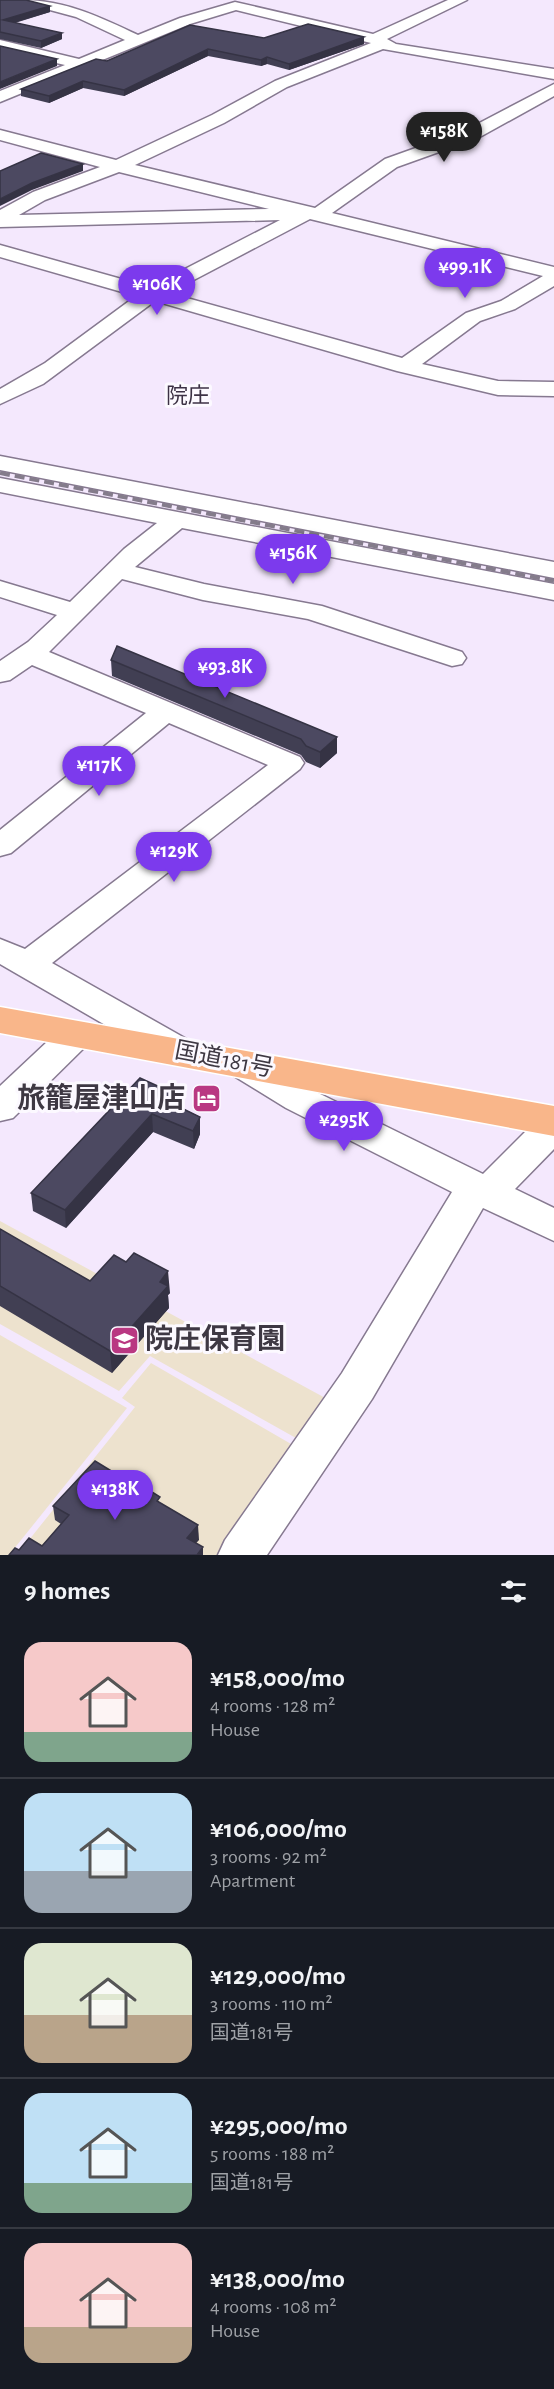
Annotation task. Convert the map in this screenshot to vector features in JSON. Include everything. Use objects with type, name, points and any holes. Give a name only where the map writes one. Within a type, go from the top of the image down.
[{"type":"highway","name":"国道181号","points":[[0,1020],[177,1050],[554,1121]]},
{"type":"street","points":[[29,0],[81,14],[138,41]]},
{"type":"street","points":[[0,220],[39,196],[118,166],[218,119],[281,84],[378,41],[460,0]]},
{"type":"street","points":[[3,94],[231,3],[378,41],[392,48],[554,74]]},
{"type":"street","points":[[0,45],[81,64]]},
{"type":"street","points":[[0,397],[21,389],[50,371],[134,306],[313,213],[391,163],[472,134],[507,117],[554,89]]},
{"type":"street","points":[[0,135],[554,273]]},
{"type":"street","points":[[0,220],[313,213]]},
{"type":"street","points":[[0,251],[405,366],[498,388],[554,389]]},
{"type":"street","points":[[405,366],[473,317],[508,305],[554,278]]},
{"type":"street","points":[[0,463],[554,570]]},
{"type":"street","points":[[0,485],[554,592]]},
{"type":"street","points":[[0,674],[30,654],[76,612],[133,554],[178,519]]},
{"type":"street","points":[[118,570],[203,592],[314,612],[452,658]]},
{"type":"street","points":[[0,589],[76,612]]},
{"type":"street","points":[[30,654],[289,763],[14,957],[177,1050]]},
{"type":"street","points":[[0,846],[167,710]]},
{"type":"street","points":[[0,1108],[77,1034]]},
{"type":"street","points":[[242,1064],[299,1099],[554,1226]]},
{"type":"street","points":[[241,1555],[357,1386],[481,1191],[554,1126]]},
{"type":"shaded area","name":"院庄保育園","points":[[0,1221],[329,1400],[303,1442],[150,1356],[119,1391],[0,1324]]},
{"type":"shaded area","points":[[0,1335],[127,1408],[9,1555],[0,1555]]},
{"type":"shaded area","points":[[151,1363],[298,1448],[218,1555],[17,1555],[135,1407],[122,1398]]},
{"type":"building","points":[[0,0],[26,0],[50,6],[3,20],[62,33],[41,41],[0,32]]},
{"type":"building","points":[[308,24],[364,37],[289,64],[267,57],[261,60],[208,49],[124,90],[83,81],[49,96],[21,89],[96,59],[107,61],[190,25],[264,38]]},
{"type":"building","points":[[0,46],[57,59],[0,82]]},
{"type":"building","points":[[41,153],[83,164],[32,183],[0,199],[0,171]]},
{"type":"building","points":[[117,646],[337,737],[320,752],[306,746],[301,739],[111,660]]},
{"type":"building","points":[[140,1078],[173,1093],[165,1100],[200,1117],[193,1131],[152,1114],[65,1210],[31,1193]]},
{"type":"building","points":[[0,1229],[90,1281],[114,1255],[126,1262],[134,1253],[168,1271],[160,1282],[168,1286],[110,1351],[0,1286]]},
{"type":"building","points":[[95,1461],[139,1488],[141,1485],[160,1497],[157,1501],[198,1525],[187,1538],[203,1547],[197,1555],[9,1555],[15,1548],[19,1550],[29,1538],[42,1546],[69,1515],[53,1506]]},
{"type":"railway","points":[[0,473],[554,581]]},
{"type":"place","name":"旅籠屋津山店","points":[[206,1099]]},
{"type":"place","name":"院庄保育園","points":[[124,1340]]},
{"type":"district","name":"院庄","points":[[188,396]]}]
